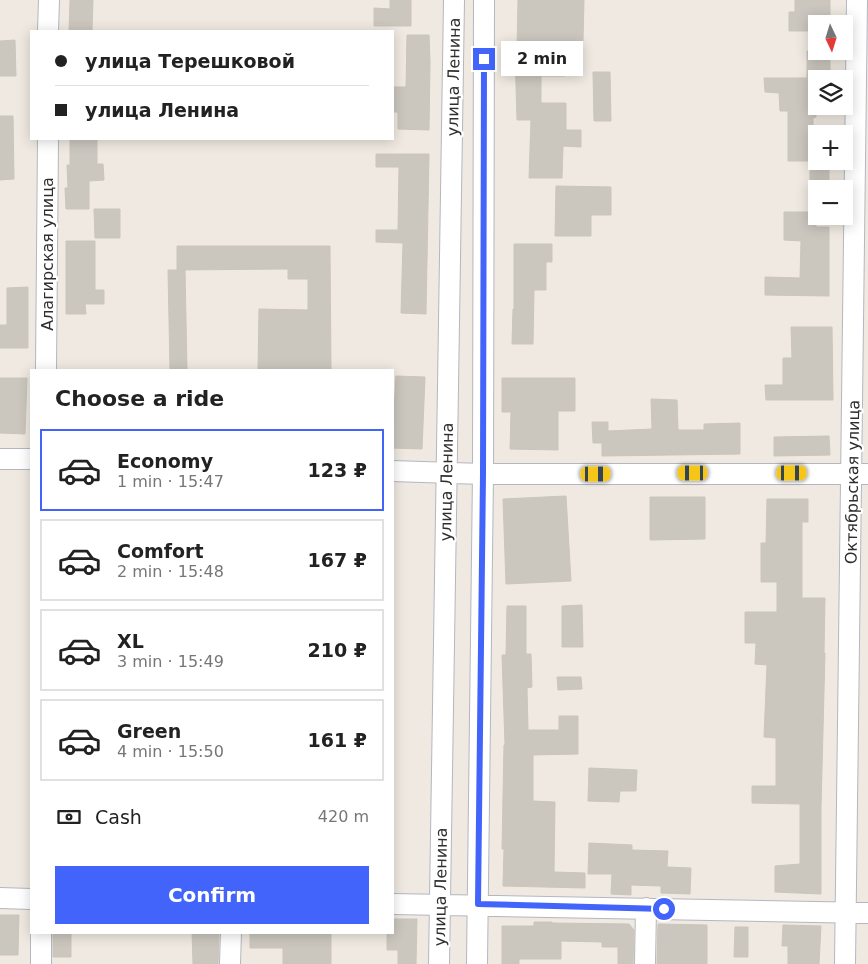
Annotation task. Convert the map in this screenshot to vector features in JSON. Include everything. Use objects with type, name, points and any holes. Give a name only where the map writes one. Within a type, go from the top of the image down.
[{"type":"street","points":[[48,30],[49,0]]},
{"type":"street","name":"улица Ленина","points":[[438,964],[454,0]]},
{"type":"street","name":"улица Ленина","points":[[477,964],[483,474],[484,0]]},
{"type":"street","name":"Октябрьская улица","points":[[845,964],[860,473],[858,0]]},
{"type":"street","name":"Алагирская улица","points":[[46,369],[48,140]]},
{"type":"street","points":[[0,459],[30,459]]},
{"type":"street","points":[[394,471],[483,474],[860,473]]},
{"type":"street","points":[[0,898],[30,899]]},
{"type":"street","points":[[394,904],[478,904],[868,913]]},
{"type":"street","points":[[645,964],[646,908]]},
{"type":"street","points":[[40,934],[40,964]]},
{"type":"street","points":[[230,964],[231,934]]},
{"type":"building","points":[[70,0],[93,0],[92,30],[69,30]]},
{"type":"building","points":[[390,0],[411,0],[411,26],[374,26],[374,8],[390,9]]},
{"type":"building","points":[[518,0],[584,0],[583,41],[565,41],[565,76],[541,76],[541,103],[566,103],[566,130],[581,130],[581,147],[563,146],[562,178],[529,178],[531,120],[517,120],[515,50],[517,50]]},
{"type":"building","points":[[795,0],[830,0],[830,15],[808,15],[808,31],[789,31],[789,12],[795,12]]},
{"type":"building","points":[[407,35],[429,35],[429,130],[398,129],[398,112],[394,112],[394,87],[406,87]]},
{"type":"building","points":[[15,40],[16,76],[0,76],[0,41]]},
{"type":"building","points":[[807,51],[808,60],[830,60],[830,70],[808,70],[808,115],[816,115],[816,117],[813,118],[813,125],[808,125],[808,161],[788,161],[788,111],[780,111],[779,93],[765,92],[764,78],[807,78]]},
{"type":"building","points":[[593,72],[610,72],[611,121],[594,121]]},
{"type":"building","points":[[0,116],[13,116],[14,179],[0,180]]},
{"type":"building","points":[[70,140],[97,140],[97,164],[103,164],[104,180],[89,181],[89,209],[66,209],[65,188],[68,188],[67,165],[70,165]]},
{"type":"building","points":[[376,154],[429,154],[426,314],[401,313],[403,243],[376,242],[376,230],[398,230],[399,167],[376,167]]},
{"type":"building","points":[[810,170],[829,170],[829,180],[810,180]]},
{"type":"building","points":[[556,186],[611,187],[611,215],[591,215],[591,236],[555,236]]},
{"type":"building","points":[[94,209],[120,209],[120,238],[95,238]]},
{"type":"building","points":[[784,212],[808,212],[808,225],[829,227],[829,296],[765,295],[765,277],[800,278],[801,241],[784,240]]},
{"type":"building","points":[[66,241],[95,241],[95,290],[104,290],[104,304],[85,304],[86,314],[66,314]]},
{"type":"building","points":[[514,244],[552,244],[552,262],[546,262],[546,290],[534,290],[533,344],[512,344]]},
{"type":"building","points":[[177,246],[330,246],[331,369],[258,369],[259,309],[308,310],[308,279],[288,279],[288,269],[177,270]]},
{"type":"building","points":[[168,270],[185,270],[187,369],[170,369]]},
{"type":"building","points":[[28,287],[28,348],[0,348],[0,325],[7,325],[7,288]]},
{"type":"building","points":[[791,327],[832,327],[833,400],[766,400],[765,385],[783,385],[783,358],[792,358]]},
{"type":"building","points":[[396,376],[425,377],[422,449],[394,448]]},
{"type":"building","points":[[0,378],[27,378],[25,434],[0,433]]},
{"type":"building","points":[[502,378],[575,378],[575,411],[558,411],[558,450],[510,449],[511,412],[502,412]]},
{"type":"building","points":[[651,399],[677,400],[678,430],[704,430],[704,424],[740,423],[740,454],[602,456],[602,443],[593,443],[592,422],[608,422],[608,431],[652,429]]},
{"type":"building","points":[[829,436],[830,455],[774,456],[774,437]]},
{"type":"building","points":[[566,496],[571,581],[506,584],[503,499]]},
{"type":"building","points":[[650,497],[705,497],[705,539],[650,540]]},
{"type":"building","points":[[767,499],[808,499],[808,522],[802,522],[802,598],[825,598],[821,894],[775,892],[775,866],[800,864],[800,804],[752,803],[752,786],[776,786],[776,738],[764,737],[767,665],[755,664],[756,643],[745,643],[745,612],[777,612],[777,582],[761,582],[761,543],[766,543]]},
{"type":"building","points":[[582,605],[583,647],[562,647],[562,606]]},
{"type":"building","points":[[507,606],[526,606],[526,654],[531,654],[532,687],[527,688],[528,730],[559,730],[559,716],[578,716],[578,754],[533,755],[533,801],[555,802],[554,872],[585,873],[585,888],[503,886],[504,849],[502,849],[505,745],[502,655],[506,655]]},
{"type":"building","points":[[557,677],[581,677],[582,689],[558,690]]},
{"type":"building","points":[[589,768],[637,770],[636,791],[620,791],[619,802],[588,801]]},
{"type":"building","points":[[589,843],[632,845],[632,850],[668,851],[667,867],[691,868],[690,894],[661,893],[661,886],[631,885],[631,895],[611,894],[612,874],[588,874]]},
{"type":"building","points":[[0,915],[19,915],[18,955],[0,955]]},
{"type":"building","points":[[394,919],[417,919],[416,964],[398,964],[398,950],[387,950],[387,934],[394,934]]},
{"type":"building","points":[[534,922],[629,924],[634,930],[633,964],[618,964],[618,947],[602,947],[602,942],[561,941],[561,959],[519,959],[519,964],[502,964],[502,926],[534,926]]},
{"type":"building","points":[[658,924],[707,925],[707,964],[657,964]]},
{"type":"building","points":[[783,925],[821,926],[819,964],[788,964],[788,946],[782,946]]},
{"type":"building","points":[[735,927],[748,927],[748,957],[734,957]]},
{"type":"building","points":[[53,934],[71,934],[71,957],[53,957]]},
{"type":"building","points":[[192,934],[219,934],[218,964],[193,964]]},
{"type":"building","points":[[250,934],[331,934],[331,964],[283,964],[283,948],[250,948]]},
{"type":"route","points":[[484,59],[483,474],[478,904],[664,909]]}]
